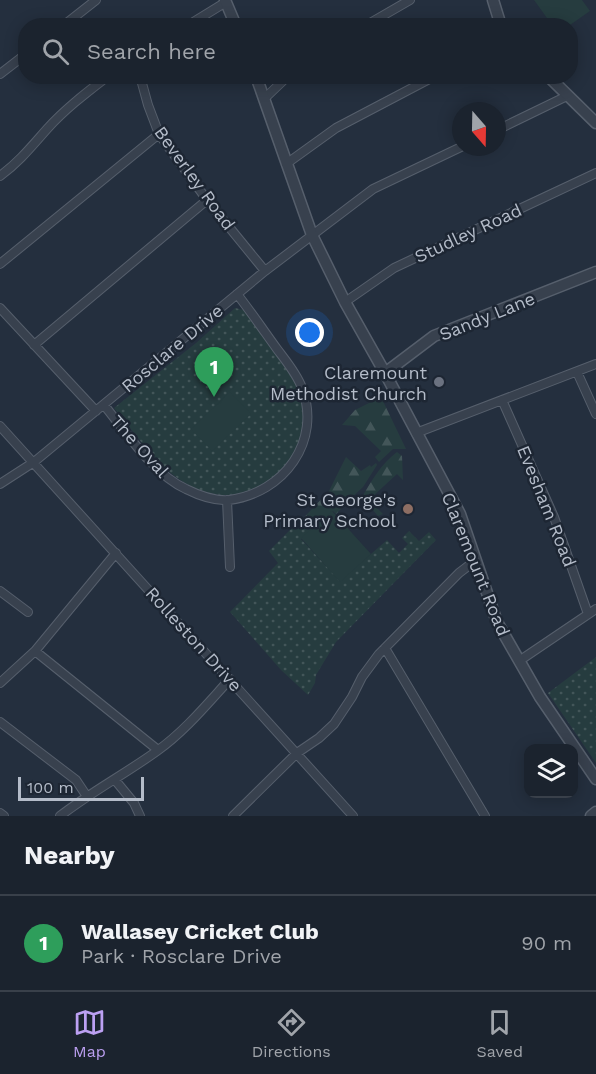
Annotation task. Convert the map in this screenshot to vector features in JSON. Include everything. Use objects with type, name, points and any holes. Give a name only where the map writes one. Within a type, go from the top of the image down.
[{"type":"street","points":[[73,18],[96,0]]},
{"type":"street","points":[[379,18],[410,0]]},
{"type":"street","points":[[493,0],[499,18]]},
{"type":"street","points":[[199,18],[226,1],[233,18]]},
{"type":"street","points":[[0,74],[18,60]]},
{"type":"street","points":[[0,177],[30,151],[46,130],[73,103],[98,84]]},
{"type":"street","name":"Beverley Road","points":[[142,84],[159,134],[207,200],[265,271]]},
{"type":"street","name":"Claremount Road","points":[[259,84],[312,235],[345,302],[460,514],[497,622],[519,662],[596,779]]},
{"type":"street","points":[[265,98],[280,84]]},
{"type":"street","points":[[286,164],[336,128],[420,84]]},
{"type":"street","points":[[556,84],[596,123]]},
{"type":"street","points":[[506,126],[567,96]]},
{"type":"street","points":[[0,264],[159,134]]},
{"type":"street","name":"Rosclare Drive","points":[[0,484],[34,462],[265,271],[373,189],[452,151]]},
{"type":"street","name":"Studley Road","points":[[345,302],[394,268],[596,173]]},
{"type":"street","points":[[34,345],[207,200]]},
{"type":"street","name":"Sandy Lane","points":[[385,373],[434,336],[596,272]]},
{"type":"street","name":"The Oval","points":[[104,405],[164,477],[206,497],[227,500],[268,488],[289,471],[306,434],[308,412],[302,387],[292,369],[237,294]]},
{"type":"street","points":[[0,308],[96,411]]},
{"type":"street","points":[[416,433],[596,364]]},
{"type":"street","points":[[577,372],[596,414]]},
{"type":"street","name":"Evesham Road","points":[[502,400],[554,517],[592,612]]},
{"type":"street","name":"Rolleston Drive","points":[[0,426],[353,816]]},
{"type":"street","points":[[227,500],[230,567]]},
{"type":"street","points":[[0,683],[35,651],[116,553]]},
{"type":"street","points":[[233,816],[297,753],[334,724],[362,677],[385,648],[459,573],[476,560]]},
{"type":"street","points":[[0,591],[28,612]]},
{"type":"street","points":[[519,662],[592,612]]},
{"type":"street","points":[[385,648],[485,816]]},
{"type":"street","points":[[35,651],[158,750]]},
{"type":"street","points":[[60,816],[86,795],[116,780],[183,730],[230,679]]},
{"type":"street","points":[[0,722],[76,780],[86,795]]},
{"type":"street","points":[[116,780],[134,803],[140,816]]},
{"type":"street","points":[[591,816],[596,812]]},
{"type":"street","points":[[0,813],[4,816]]},
{"type":"green space","points":[[534,0],[582,0],[590,11],[578,19],[547,18]]},
{"type":"green space","points":[[235,308],[244,310],[289,370],[299,389],[303,415],[300,439],[291,460],[276,477],[258,489],[236,495],[212,493],[187,484],[176,477],[148,449],[114,408],[196,343]]},
{"type":"green space","points":[[230,392],[251,414],[212,451],[191,429]]},
{"type":"green space","points":[[381,397],[406,449],[393,449],[379,462],[375,457],[381,451],[355,426],[342,425],[355,410]]},
{"type":"green space","points":[[397,452],[402,456],[403,480],[397,474],[372,497],[378,504],[376,507],[383,514],[378,516],[362,497],[373,478]]},
{"type":"green space","points":[[346,457],[361,471],[370,465],[371,467],[376,463],[377,465],[363,487],[351,498],[347,496],[341,502],[344,506],[336,514],[333,511],[302,539],[293,529],[329,491]]},
{"type":"green space","points":[[332,511],[371,554],[340,582],[301,538]]},
{"type":"green space","points":[[301,519],[311,529],[301,539],[340,581],[387,540],[399,553],[408,544],[402,538],[409,531],[419,541],[429,532],[436,540],[336,642],[316,675],[315,683],[308,695],[281,670],[230,612],[278,563],[269,551]]},
{"type":"green space","points":[[596,657],[596,763],[548,693]]},
{"type":"place","name":"Claremount Methodist Church","points":[[439,382]]},
{"type":"place","name":"Wallasey Cricket Club","points":[[214,397]]},
{"type":"place","name":"St George's Primary School","points":[[408,509]]}]
